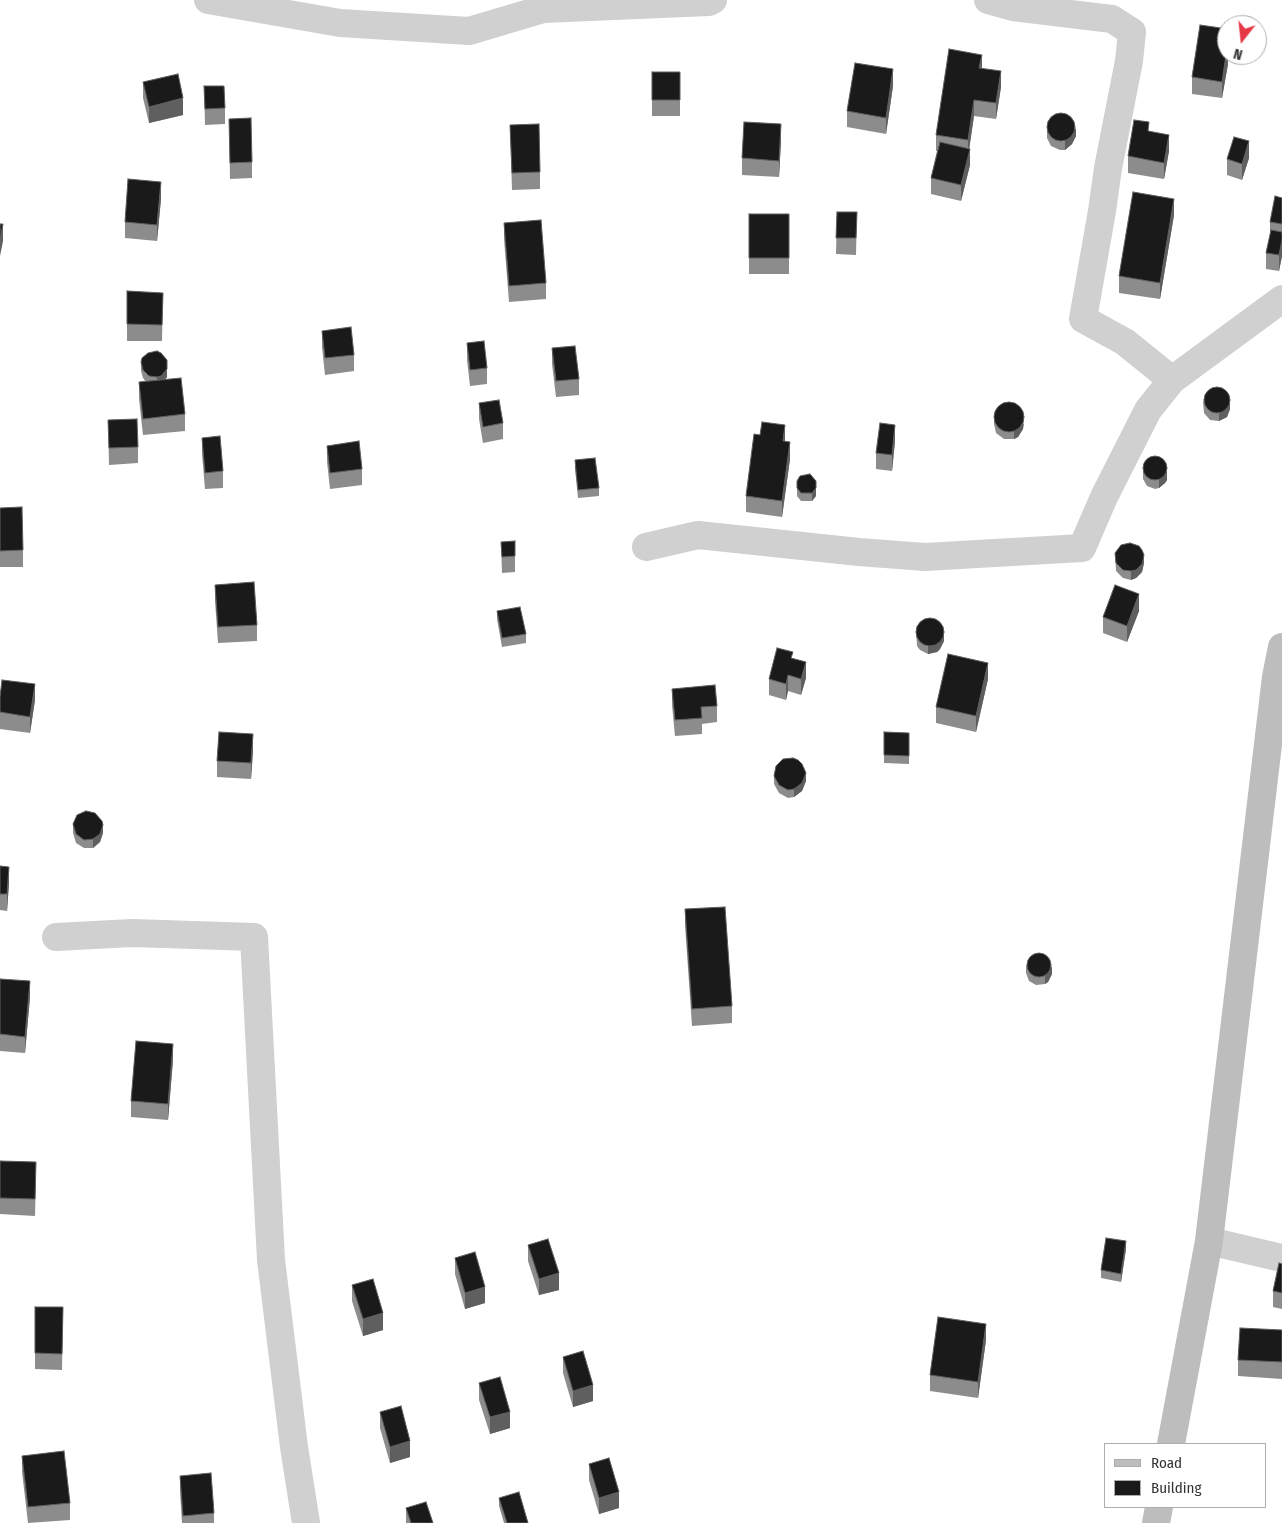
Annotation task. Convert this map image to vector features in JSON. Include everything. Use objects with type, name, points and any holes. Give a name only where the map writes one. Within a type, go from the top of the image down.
[{"type":"main road","points":[[1171,1443],[1209,1241],[1276,677],[1282,647]]},
{"type":"main road","points":[[1156,1523],[1159,1508]]},
{"type":"street","points":[[208,0],[340,23],[469,31],[543,8],[709,2],[713,0]]},
{"type":"street","points":[[988,0],[1013,7],[1112,20],[1132,32],[1129,61],[1108,168],[1083,319],[1125,342],[1172,380]]},
{"type":"street","points":[[646,547],[698,535],[925,557],[1082,548],[1104,497],[1148,410],[1172,380],[1282,299]]},
{"type":"street","points":[[56,937],[132,933],[254,936],[271,1260],[294,1447],[306,1523]]},
{"type":"street","points":[[1209,1241],[1282,1258]]},
{"type":"building","points":[[1200,25],[1217,27],[1217,65],[1224,65],[1222,82],[1192,77]]},
{"type":"building","points":[[949,49],[982,55],[979,68],[1001,71],[996,103],[974,100],[968,140],[936,135]]},
{"type":"building","points":[[855,63],[893,69],[886,118],[847,111]]},
{"type":"building","points":[[652,72],[680,72],[680,100],[652,100]]},
{"type":"building","points":[[178,74],[183,98],[149,107],[143,82]]},
{"type":"building","points":[[204,86],[224,86],[225,108],[205,109]]},
{"type":"building","points":[[1061,113],[1071,117],[1075,127],[1071,137],[1061,141],[1051,137],[1047,127],[1051,117]]},
{"type":"building","points":[[251,118],[252,162],[230,163],[229,119]]},
{"type":"building","points":[[1134,120],[1149,122],[1148,131],[1169,135],[1164,163],[1128,156]]},
{"type":"building","points":[[744,122],[781,124],[779,161],[742,158]]},
{"type":"building","points":[[539,124],[540,172],[512,173],[510,125]]},
{"type":"building","points":[[1234,137],[1249,141],[1242,164],[1227,159]]},
{"type":"building","points":[[940,142],[970,149],[961,185],[931,178]]},
{"type":"building","points":[[128,179],[161,182],[157,225],[125,222]]},
{"type":"building","points":[[1133,192],[1174,199],[1160,283],[1119,276]]},
{"type":"building","points":[[1275,196],[1282,198],[1282,224],[1270,222]]},
{"type":"building","points":[[837,212],[857,212],[856,238],[836,238]]},
{"type":"building","points":[[749,214],[789,214],[789,258],[749,258]]},
{"type":"building","points":[[541,220],[546,283],[509,286],[504,223]]},
{"type":"building","points":[[0,224],[3,224],[0,240]]},
{"type":"building","points":[[1271,230],[1282,232],[1279,255],[1266,253]]},
{"type":"building","points":[[127,291],[163,293],[162,325],[127,324]]},
{"type":"building","points":[[351,327],[354,355],[325,358],[322,331]]},
{"type":"building","points":[[484,341],[487,368],[470,370],[467,343]]},
{"type":"building","points":[[575,346],[579,379],[556,381],[552,348]]},
{"type":"building","points":[[157,351],[167,360],[167,369],[161,376],[149,376],[143,370],[142,358],[148,353]]},
{"type":"building","points":[[181,378],[185,414],[143,419],[139,382]]},
{"type":"building","points":[[1217,387],[1226,391],[1230,400],[1226,409],[1217,413],[1208,409],[1204,400],[1208,391]]},
{"type":"building","points":[[499,400],[503,423],[483,427],[479,403]]},
{"type":"building","points":[[1009,402],[1015,403],[1023,411],[1023,423],[1015,431],[1009,432],[1003,431],[995,423],[994,417],[995,411],[1003,403]]},
{"type":"building","points":[[137,419],[138,447],[109,448],[108,420]]},
{"type":"building","points":[[762,422],[785,425],[783,441],[790,442],[782,501],[746,496],[754,434],[760,435]]},
{"type":"building","points":[[880,423],[895,425],[892,455],[876,453]]},
{"type":"building","points":[[220,436],[223,471],[205,473],[202,438]]},
{"type":"building","points":[[359,441],[362,469],[330,473],[327,446]]},
{"type":"building","points":[[1155,456],[1160,457],[1166,463],[1166,473],[1160,479],[1155,480],[1150,479],[1144,473],[1143,468],[1144,463],[1150,457]]},
{"type":"building","points":[[595,458],[599,488],[578,490],[575,460]]},
{"type":"building","points":[[810,474],[816,481],[816,488],[812,493],[801,493],[797,488],[797,481],[800,476]]},
{"type":"building","points":[[22,507],[23,550],[0,551],[0,508]]},
{"type":"building","points":[[515,541],[515,556],[502,557],[501,542]]},
{"type":"building","points":[[1130,543],[1139,546],[1144,555],[1142,564],[1136,570],[1131,571],[1123,570],[1116,563],[1115,553],[1121,545]]},
{"type":"building","points":[[254,582],[257,625],[218,627],[215,585]]},
{"type":"building","points":[[1115,585],[1139,594],[1127,626],[1103,617]]},
{"type":"building","points":[[520,607],[526,634],[502,638],[497,611]]},
{"type":"building","points":[[930,618],[940,622],[944,632],[940,642],[930,646],[920,642],[916,632],[920,622]]},
{"type":"building","points":[[777,648],[793,652],[791,658],[806,662],[801,679],[788,675],[786,684],[769,679]]},
{"type":"building","points":[[948,654],[988,663],[976,716],[936,707]]},
{"type":"building","points":[[2,680],[35,684],[30,717],[0,712]]},
{"type":"building","points":[[715,685],[717,706],[701,707],[702,718],[675,720],[672,689]]},
{"type":"building","points":[[219,732],[253,734],[251,763],[217,761]]},
{"type":"building","points":[[884,732],[909,733],[909,756],[884,755]]},
{"type":"building","points":[[793,758],[802,764],[806,773],[802,783],[794,789],[788,790],[779,785],[774,776],[776,766],[783,759]]},
{"type":"building","points":[[86,811],[95,813],[103,825],[100,834],[93,839],[84,840],[76,834],[73,824],[77,815]]},
{"type":"building","points":[[0,866],[9,867],[7,894],[0,894]]},
{"type":"building","points":[[725,907],[732,1006],[692,1009],[685,909]]},
{"type":"building","points":[[1039,953],[1048,956],[1051,965],[1048,974],[1039,977],[1030,974],[1027,965],[1030,956]]},
{"type":"building","points":[[0,979],[30,981],[25,1037],[0,1034]]},
{"type":"building","points":[[136,1041],[173,1044],[168,1104],[131,1101]]},
{"type":"building","points":[[0,1161],[36,1162],[35,1199],[0,1198]]},
{"type":"building","points":[[1106,1238],[1126,1241],[1121,1274],[1101,1270]]},
{"type":"building","points":[[548,1239],[559,1273],[539,1279],[528,1245]]},
{"type":"building","points":[[475,1252],[485,1287],[465,1293],[455,1258]]},
{"type":"building","points":[[1279,1263],[1282,1264],[1282,1293],[1273,1291]]},
{"type":"building","points":[[373,1279],[383,1313],[363,1319],[352,1285]]},
{"type":"building","points":[[35,1307],[63,1307],[62,1354],[35,1353]]},
{"type":"building","points":[[938,1317],[986,1324],[978,1382],[930,1375]]},
{"type":"building","points":[[1240,1328],[1282,1330],[1282,1362],[1238,1360]]},
{"type":"building","points":[[583,1351],[593,1385],[573,1391],[563,1357]]},
{"type":"building","points":[[500,1377],[510,1412],[490,1417],[479,1383]]},
{"type":"building","points":[[401,1406],[410,1441],[390,1447],[380,1412]]},
{"type":"building","points":[[64,1451],[70,1503],[28,1507],[22,1456]]},
{"type":"building","points":[[609,1458],[619,1492],[599,1498],[589,1464]]},
{"type":"building","points":[[211,1473],[214,1513],[183,1516],[180,1476]]},
{"type":"building","points":[[519,1492],[528,1523],[507,1523],[499,1498]]},
{"type":"building","points":[[426,1502],[433,1523],[411,1523],[406,1508]]}]
